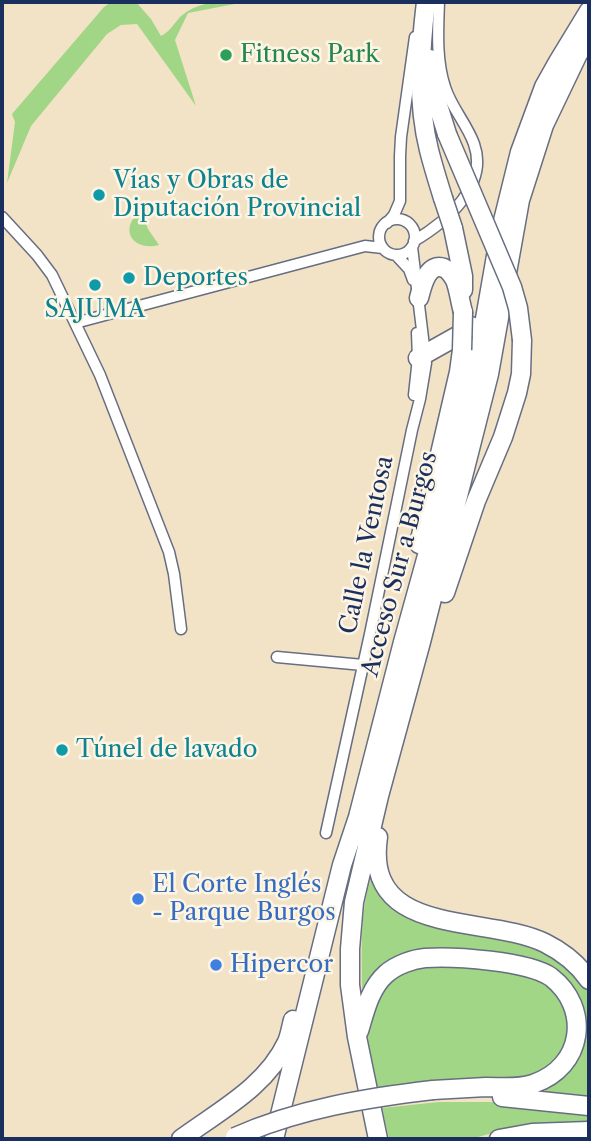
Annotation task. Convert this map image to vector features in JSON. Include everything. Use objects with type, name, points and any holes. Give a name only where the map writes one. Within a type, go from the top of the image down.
[{"type":"highway","points":[[181,1139],[252,1087],[267,1072],[290,1032],[331,890],[342,865],[459,372],[463,276],[453,228],[429,149],[423,111],[420,59],[426,2]]},
{"type":"highway","points":[[409,687],[426,650],[476,501],[503,437],[521,374],[522,340],[512,287],[447,134],[436,99],[430,33],[433,2]]},
{"type":"highway","name":"Acceso Sur a Burgos","points":[[378,1139],[357,1037],[351,985],[350,949],[354,902],[489,374],[520,200],[544,87],[589,11]]},
{"type":"highway","name":"Acceso Sur a Burgos","points":[[274,1139],[342,865],[358,817],[466,415],[509,194],[520,152],[535,122],[589,37]]},
{"type":"highway","points":[[422,356],[470,327],[478,315],[510,162],[535,122]]},
{"type":"highway","points":[[418,290],[433,268],[446,268],[454,279],[463,312]]},
{"type":"highway","points":[[378,801],[378,869],[382,880],[401,904],[428,916],[544,942],[568,957],[589,981]]},
{"type":"highway","points":[[236,1139],[331,1111],[432,1093],[520,1087],[546,1079],[564,1066],[575,1050],[578,1022],[572,998],[549,975],[531,968],[488,961],[424,958],[406,963],[387,973],[371,996],[357,1037]]},
{"type":"highway","points":[[432,1093],[514,1097],[589,1106]]},
{"type":"highway","points":[[499,1139],[532,1133],[589,1131]]},
{"type":"street","points":[[365,246],[394,215],[400,201],[402,127],[420,2]]},
{"type":"street","points":[[380,233],[379,239],[383,248],[391,254],[408,251],[462,201],[475,179],[475,146],[445,90],[441,71],[439,2]]},
{"type":"street","points":[[2,217],[52,275],[100,375],[169,552],[181,629]]},
{"type":"street","points":[[387,223],[398,219],[410,224],[415,235],[413,244]]},
{"type":"street","name":"Calle la Ventosa","points":[[326,833],[426,363],[422,356],[413,244]]},
{"type":"street","points":[[75,324],[365,246],[383,248]]},
{"type":"street","name":"Calle la Ventosa","points":[[397,255],[409,269],[418,290]]},
{"type":"street","points":[[276,657],[363,665]]},
{"type":"green space","points":[[111,2],[136,2],[161,36],[181,16],[196,7],[211,3],[245,2],[188,13],[175,40],[196,106],[137,24],[121,25],[107,34],[31,126],[7,183],[15,122],[12,114]]},
{"type":"green space","points":[[141,211],[148,229],[159,245],[142,245],[131,237],[130,224]]},
{"type":"green space","points":[[373,873],[384,894],[517,938],[571,963],[589,990],[589,1097],[545,1092],[546,1085],[571,1068],[577,1060],[585,1032],[580,1006],[533,961],[381,967],[362,989],[363,916]]},
{"type":"green space","points":[[428,964],[504,969],[548,982],[563,996],[572,1037],[565,1052],[535,1078],[376,1088],[365,1027],[373,1006],[387,983],[407,970]]},
{"type":"green space","points":[[439,1102],[522,1102],[589,1111],[589,1125],[503,1130],[471,1139],[389,1139],[382,1108]]},
{"type":"place","name":"Fitness Park","points":[[226,55]]},
{"type":"place","name":"Vías y Obras de Diputación Provincial","points":[[99,195]]},
{"type":"place","name":"Deportes","points":[[129,278]]},
{"type":"place","name":"SAJUMA","points":[[95,285]]},
{"type":"place","name":"Túnel de lavado","points":[[62,750]]},
{"type":"place","name":"El Corte Inglés - Parque Burgos","points":[[138,899]]},
{"type":"place","name":"Hipercor","points":[[216,965]]}]
